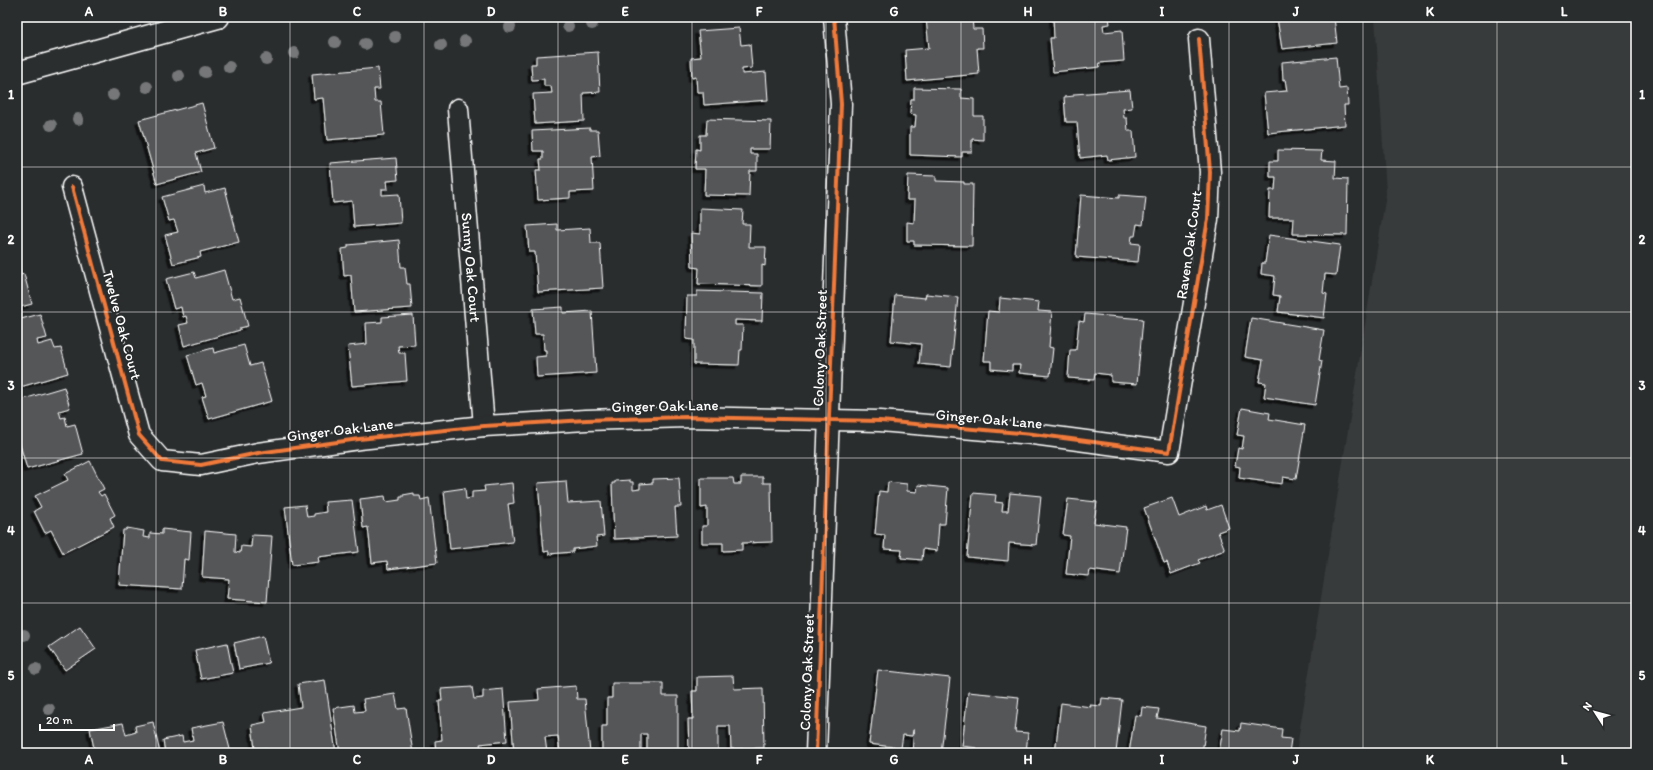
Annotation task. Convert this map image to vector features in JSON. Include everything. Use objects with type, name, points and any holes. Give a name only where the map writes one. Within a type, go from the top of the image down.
[{"type":"street","points":[[17,73],[218,17]]},
{"type":"street","name":"Colony Oak Street","points":[[816,753],[841,104],[834,17]]},
{"type":"street","name":"Raven Oak Court","points":[[1169,452],[1208,219],[1210,172],[1199,39]]},
{"type":"street","name":"Sunny Oak Court","points":[[458,108],[484,426]]},
{"type":"street","name":"Twelve Oak Court","points":[[72,187],[139,435],[162,461]]},
{"type":"street","name":"Ginger Oak Lane","points":[[162,461],[200,465],[258,453],[360,439],[484,426],[586,420],[687,417],[880,421],[1033,434],[1169,452]]},
{"type":"shaded area","points":[[1375,17],[1636,17],[1636,753],[1296,753],[1386,194]]},
{"type":"building","points":[[972,17],[973,29],[982,29],[983,48],[977,48],[979,74],[907,81],[905,50],[929,48],[926,18]]},
{"type":"building","points":[[1053,17],[1109,17],[1110,24],[1103,25],[1104,32],[1122,30],[1124,61],[1099,63],[1100,67],[1053,72],[1050,38],[1054,38]]},
{"type":"building","points":[[1334,17],[1337,43],[1282,49],[1277,18]]},
{"type":"building","points":[[739,28],[741,45],[750,44],[752,68],[742,69],[742,74],[766,72],[768,100],[704,105],[703,92],[697,92],[696,77],[692,78],[691,58],[701,57],[698,31]]},
{"type":"building","points":[[598,52],[600,92],[583,93],[584,121],[535,124],[533,94],[552,93],[551,86],[544,86],[544,79],[532,80],[531,64],[536,64],[536,56]]},
{"type":"building","points":[[1336,57],[1339,89],[1347,88],[1348,105],[1344,105],[1345,125],[1268,133],[1264,93],[1287,91],[1285,79],[1283,80],[1282,62]]},
{"type":"building","points":[[378,68],[380,89],[374,89],[375,102],[381,102],[384,135],[327,140],[323,98],[314,99],[312,74]]},
{"type":"building","points":[[914,88],[961,89],[961,98],[974,99],[974,116],[983,116],[983,140],[972,139],[972,152],[962,152],[962,157],[910,155],[910,127],[915,127],[916,115],[910,114],[911,99],[914,99]]},
{"type":"building","points":[[1130,90],[1132,108],[1123,109],[1124,118],[1127,118],[1128,131],[1133,131],[1135,157],[1108,160],[1107,155],[1080,158],[1077,122],[1066,122],[1064,97],[1074,96],[1074,94]]},
{"type":"building","points":[[202,103],[214,148],[196,153],[201,172],[157,184],[139,120]]},
{"type":"building","points":[[707,119],[771,121],[770,149],[750,149],[750,154],[757,154],[757,171],[750,171],[749,196],[704,195],[705,169],[695,169],[696,149],[700,150],[700,135],[706,135]]},
{"type":"building","points":[[590,128],[590,130],[598,130],[600,156],[592,157],[594,191],[570,192],[570,198],[538,200],[536,170],[541,170],[540,159],[543,159],[543,151],[533,151],[532,131]]},
{"type":"building","points":[[1278,150],[1322,151],[1321,160],[1336,161],[1335,178],[1348,179],[1347,235],[1293,234],[1294,218],[1269,218],[1270,190],[1275,190],[1276,177],[1270,177],[1270,161],[1278,161]]},
{"type":"building","points":[[396,158],[398,180],[387,181],[388,189],[382,189],[382,195],[399,194],[401,223],[354,227],[352,201],[333,203],[330,163]]},
{"type":"building","points":[[908,175],[936,176],[936,181],[964,182],[964,184],[973,184],[972,246],[914,245],[914,241],[907,241],[907,222],[914,223],[915,200],[907,200]]},
{"type":"building","points":[[204,186],[205,193],[225,188],[239,242],[200,252],[201,257],[173,264],[165,235],[178,232],[174,220],[169,221],[162,197]]},
{"type":"building","points":[[1081,195],[1119,198],[1119,195],[1146,197],[1143,225],[1137,224],[1135,236],[1132,236],[1131,243],[1140,244],[1138,262],[1076,257]]},
{"type":"building","points":[[700,208],[743,210],[742,224],[750,224],[749,247],[766,247],[765,266],[762,265],[762,286],[698,284],[699,268],[692,267],[691,233],[700,234]]},
{"type":"building","points":[[557,224],[557,230],[590,228],[591,243],[600,243],[603,288],[538,292],[535,252],[529,252],[527,226]]},
{"type":"building","points":[[1269,235],[1340,245],[1336,275],[1325,274],[1323,293],[1327,294],[1324,318],[1278,312],[1280,296],[1273,295],[1275,276],[1261,274],[1262,263],[1265,263]]},
{"type":"building","points":[[399,240],[401,267],[405,267],[407,284],[410,284],[412,308],[354,312],[351,275],[344,276],[342,249],[348,248],[348,245]]},
{"type":"building","points":[[17,265],[19,265],[21,275],[24,274],[32,304],[17,308]]},
{"type":"building","points":[[224,270],[232,299],[240,297],[248,326],[240,328],[240,330],[184,346],[179,325],[188,323],[186,316],[183,317],[181,307],[174,309],[166,279],[194,272],[196,278]]},
{"type":"building","points":[[697,291],[763,293],[762,321],[735,320],[735,325],[743,325],[742,350],[740,350],[739,365],[694,364],[694,340],[686,339],[687,296],[697,296]]},
{"type":"building","points":[[926,294],[958,297],[951,367],[919,364],[921,344],[891,341],[895,295],[925,298]]},
{"type":"building","points":[[1000,298],[1039,302],[1038,311],[1052,312],[1049,347],[1053,348],[1050,376],[1019,373],[1020,365],[1012,365],[1012,371],[991,369],[991,361],[984,361],[988,311],[999,312]]},
{"type":"building","points":[[563,307],[563,313],[592,311],[596,373],[537,377],[536,357],[546,356],[546,350],[544,350],[543,334],[535,334],[533,309]]},
{"type":"building","points":[[40,314],[47,338],[37,340],[38,345],[52,341],[55,349],[61,348],[68,373],[17,388],[17,320]]},
{"type":"building","points":[[1085,314],[1143,319],[1137,384],[1111,382],[1111,375],[1095,373],[1094,380],[1068,378],[1070,350],[1076,350],[1079,321],[1084,322]]},
{"type":"building","points":[[413,315],[415,345],[398,346],[399,353],[405,353],[407,381],[352,386],[348,346],[367,344],[366,323],[382,322],[382,317]]},
{"type":"building","points":[[1251,318],[1324,330],[1319,360],[1322,361],[1315,405],[1264,397],[1266,383],[1259,382],[1263,360],[1245,357]]},
{"type":"building","points":[[244,345],[250,366],[261,363],[272,401],[209,419],[202,397],[206,396],[202,383],[196,385],[187,355],[213,348],[214,353]]},
{"type":"building","points":[[64,387],[70,408],[59,411],[61,418],[65,417],[67,426],[75,424],[83,454],[27,469],[17,434],[17,401]]},
{"type":"building","points":[[1242,408],[1270,413],[1269,419],[1305,425],[1296,479],[1283,477],[1282,484],[1239,478],[1240,467],[1235,466],[1238,448],[1242,449],[1244,436],[1237,435]]},
{"type":"building","points":[[90,461],[104,489],[98,492],[101,496],[104,494],[115,515],[110,518],[114,527],[63,553],[51,530],[45,533],[34,511],[41,507],[35,496],[68,480],[65,474]]},
{"type":"building","points":[[741,477],[763,477],[763,483],[771,483],[772,542],[742,543],[742,550],[723,551],[723,543],[702,543],[702,526],[707,526],[707,507],[701,508],[701,478],[733,478],[734,484],[741,484]]},
{"type":"building","points":[[679,478],[681,507],[675,507],[677,536],[614,539],[612,483],[615,483],[615,481],[630,480],[630,482],[633,482],[633,490],[640,489],[640,484],[653,483],[653,479]]},
{"type":"building","points":[[566,481],[568,503],[601,501],[604,536],[596,537],[597,546],[573,549],[573,552],[549,554],[549,551],[544,552],[538,483]]},
{"type":"building","points":[[888,482],[907,484],[907,491],[917,492],[918,485],[948,488],[945,524],[939,524],[937,551],[923,549],[922,560],[901,558],[902,550],[884,549],[885,535],[875,534],[879,491],[887,492]]},
{"type":"building","points":[[512,483],[514,503],[508,504],[513,542],[450,549],[444,491],[465,488],[466,499],[472,498],[472,492],[485,491],[484,486]]},
{"type":"building","points":[[414,493],[414,496],[420,496],[421,500],[429,498],[437,563],[388,569],[387,561],[372,563],[368,527],[363,528],[360,499],[385,496],[386,502],[400,500],[400,497],[403,497],[403,495]]},
{"type":"building","points":[[973,493],[996,495],[995,502],[1003,503],[1002,511],[1008,511],[1010,493],[1041,496],[1036,545],[1009,543],[1008,561],[967,557]]},
{"type":"building","points":[[1172,498],[1179,517],[1206,506],[1207,510],[1221,505],[1229,528],[1218,532],[1225,550],[1198,560],[1200,563],[1171,574],[1167,562],[1164,563],[1144,508]]},
{"type":"building","points":[[1068,499],[1097,502],[1094,523],[1126,527],[1120,574],[1090,570],[1089,576],[1066,574],[1070,536],[1063,535]]},
{"type":"building","points":[[352,500],[359,552],[318,557],[319,562],[292,565],[285,507],[305,505],[307,517],[326,512],[325,502]]},
{"type":"building","points":[[127,528],[144,531],[143,537],[150,538],[150,533],[162,534],[162,529],[191,532],[189,560],[184,559],[182,589],[119,585],[123,530],[126,530]]},
{"type":"building","points":[[205,531],[236,534],[235,552],[240,553],[241,546],[251,547],[252,535],[272,536],[267,602],[227,599],[229,579],[202,577]]},
{"type":"building","points":[[80,626],[96,649],[65,670],[49,647]]},
{"type":"building","points":[[263,636],[269,663],[239,669],[234,643]]},
{"type":"building","points":[[227,643],[233,673],[201,679],[195,650]]},
{"type":"building","points":[[878,670],[950,678],[941,753],[912,753],[914,730],[912,736],[903,735],[901,748],[869,744]]},
{"type":"building","points":[[733,676],[734,689],[763,688],[764,748],[731,749],[730,726],[718,726],[718,751],[689,751],[688,719],[693,719],[692,691],[697,691],[697,677]]},
{"type":"building","points":[[325,680],[336,753],[266,753],[266,748],[255,749],[252,725],[266,722],[264,713],[301,707],[298,684]]},
{"type":"building","points":[[612,683],[663,683],[663,696],[678,696],[678,752],[647,753],[647,734],[641,734],[641,753],[602,753],[602,726],[607,726],[607,698],[612,698]]},
{"type":"building","points":[[576,686],[577,699],[585,699],[590,753],[560,753],[558,736],[545,737],[547,753],[514,753],[510,702],[539,700],[538,689]]},
{"type":"building","points":[[472,687],[474,699],[483,698],[483,691],[503,689],[507,741],[480,744],[481,749],[472,750],[473,753],[436,753],[435,741],[442,740],[439,701],[442,701],[441,689]]},
{"type":"building","points":[[968,692],[1019,697],[1015,732],[1028,733],[1026,753],[984,753],[985,751],[977,751],[977,748],[962,746]]},
{"type":"building","points":[[395,694],[398,709],[406,708],[413,753],[340,753],[333,708],[354,705],[355,712],[365,711],[363,699]]},
{"type":"building","points":[[1102,698],[1122,700],[1116,753],[1055,753],[1061,703],[1091,707],[1090,705],[1101,706]]},
{"type":"building","points":[[1142,707],[1159,709],[1157,718],[1206,726],[1202,753],[1129,753],[1135,715],[1141,716]]},
{"type":"building","points":[[153,722],[160,753],[95,753],[90,729],[123,723],[126,735],[136,732],[135,726]]},
{"type":"building","points":[[223,722],[231,753],[165,753],[163,740],[182,736],[183,742],[193,740],[191,728]]},
{"type":"building","points":[[1241,723],[1282,729],[1281,738],[1291,739],[1289,753],[1219,753],[1223,729],[1240,731]]},
{"type":"cycle path","points":[[816,753],[841,104],[834,17]]},
{"type":"cycle path","points":[[72,187],[139,435],[162,461],[201,465],[258,453],[359,439],[484,426],[586,420],[687,417],[880,421],[1033,434],[1169,452],[1208,219],[1210,172],[1199,39]]}]
